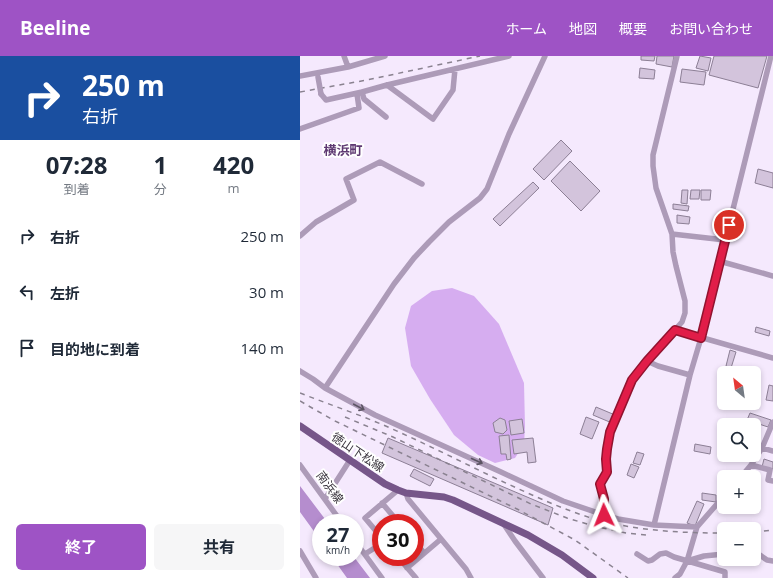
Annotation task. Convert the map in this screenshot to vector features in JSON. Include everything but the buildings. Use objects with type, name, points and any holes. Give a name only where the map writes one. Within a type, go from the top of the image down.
[{"type":"main road","name":"徳山下松線","points":[[300,426],[385,484],[406,493],[449,498],[503,522],[528,534],[562,555],[593,578]]},
{"type":"street","points":[[344,56],[348,67]]},
{"type":"street","points":[[300,76],[348,67],[385,56]]},
{"type":"street","points":[[317,74],[321,94],[326,100],[509,56]]},
{"type":"street","points":[[325,388],[394,284],[414,258],[449,222],[480,198],[487,189],[509,134],[544,56]]},
{"type":"street","points":[[604,515],[604,499],[600,484],[607,472],[606,459],[610,432],[632,380],[682,322],[685,313],[685,301],[673,252],[672,234],[656,188],[653,166],[653,155],[677,56]]},
{"type":"street","points":[[654,525],[690,374],[701,338],[771,56]]},
{"type":"street","points":[[387,85],[434,119],[453,90],[455,69]]},
{"type":"street","points":[[359,93],[386,117]]},
{"type":"street","points":[[300,129],[359,108],[359,93]]},
{"type":"street","points":[[300,236],[316,222],[354,200],[346,179],[380,162],[422,184]]},
{"type":"street","points":[[672,234],[725,240]]},
{"type":"street","points":[[720,261],[773,276]]},
{"type":"street","points":[[675,330],[773,358]]},
{"type":"street","points":[[647,361],[658,366],[690,374]]},
{"type":"street","points":[[300,371],[313,378],[325,388],[375,415],[563,501],[618,519],[654,525],[697,527]]},
{"type":"street","points":[[747,470],[762,448],[773,422]]},
{"type":"street","points":[[762,448],[773,451]]},
{"type":"street","points":[[325,499],[350,460]]},
{"type":"street","name":"南浜線","points":[[300,464],[336,514]]},
{"type":"street","points":[[751,465],[770,470],[768,480],[773,481]]},
{"type":"street","points":[[372,526],[365,518],[398,490]]},
{"type":"street","points":[[406,493],[408,499],[466,569],[471,578]]},
{"type":"street","points":[[382,503],[391,514]]},
{"type":"street","points":[[675,578],[680,574],[687,561],[697,527],[717,504]]},
{"type":"street","points":[[503,522],[542,578]]},
{"type":"street","points":[[424,553],[441,539]]},
{"type":"street","points":[[372,550],[365,554],[382,578]]},
{"type":"street","points":[[300,551],[316,578]]},
{"type":"street","points":[[637,554],[648,561],[660,554],[666,553],[674,557],[725,572],[725,578]]},
{"type":"street","points":[[687,561],[704,556],[717,555]]},
{"type":"street","points":[[761,556],[767,560],[773,561]]},
{"type":"street","points":[[409,566],[407,568],[416,578]]},
{"type":"shaded area","points":[[452,288],[474,296],[499,324],[524,383],[524,444],[515,458],[495,463],[478,455],[454,435],[430,399],[411,366],[405,328],[411,306],[432,291]]},
{"type":"shaded area","points":[[300,486],[321,514],[312,514],[312,529],[300,512]]},
{"type":"shaded area","points":[[338,566],[361,566],[370,578],[347,578]]},
{"type":"railway","points":[[300,92],[367,80],[480,56]]},
{"type":"railway","points":[[300,393],[362,416],[424,443],[497,479],[559,507],[585,516],[629,527],[676,532],[717,533]]},
{"type":"railway","points":[[300,401],[333,420],[517,509],[575,540],[628,578]]},
{"type":"railway","points":[[345,417],[393,437],[531,504],[567,518],[594,526],[626,533],[646,535]]},
{"type":"railway","points":[[761,531],[773,530]]},
{"type":"district","name":"横浜町","points":[[343,150]]},
{"type":"route","points":[[604,515],[604,499],[600,484],[607,472],[606,459],[610,432],[630,384],[647,361],[675,330],[701,338],[729,225]]}]
